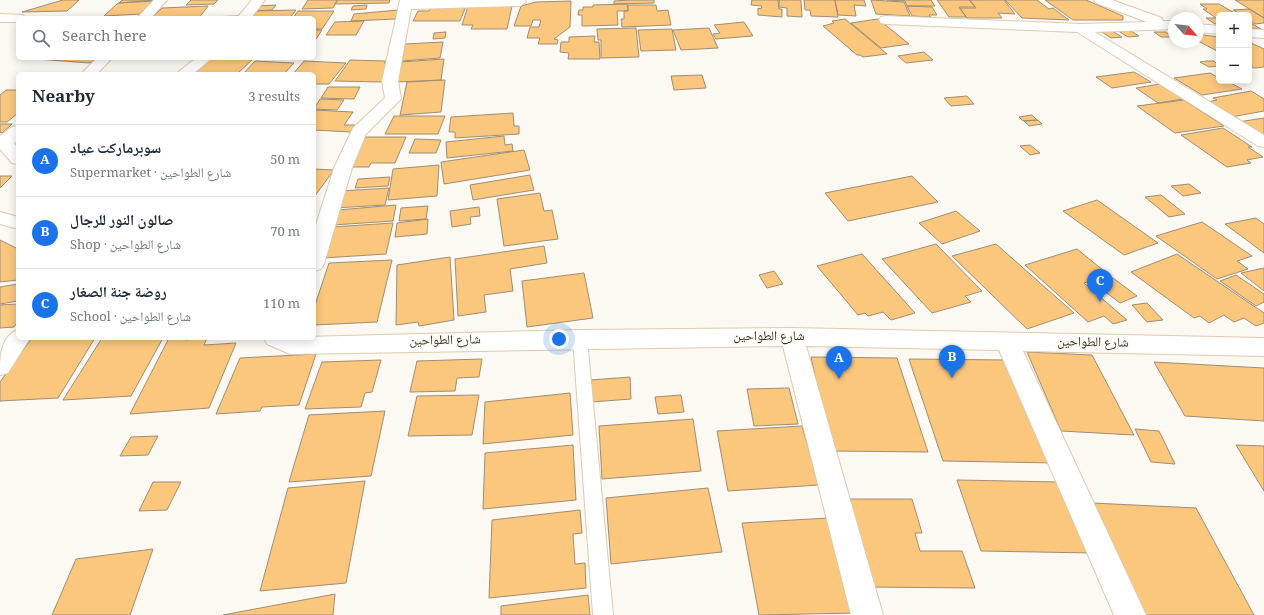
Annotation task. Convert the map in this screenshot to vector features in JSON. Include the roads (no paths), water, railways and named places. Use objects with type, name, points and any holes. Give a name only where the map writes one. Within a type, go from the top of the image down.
[{"type":"street","points":[[146,16],[161,0]]},
{"type":"street","points":[[246,16],[259,0]]},
{"type":"street","points":[[1100,0],[1168,24]]},
{"type":"street","points":[[316,257],[343,168],[359,132],[394,99],[390,81],[405,3],[520,2]]},
{"type":"street","points":[[0,18],[16,18]]},
{"type":"street","points":[[886,20],[1080,28],[1168,25]]},
{"type":"street","points":[[1080,28],[1264,142]]},
{"type":"street","points":[[1204,29],[1216,30]]},
{"type":"street","points":[[1252,33],[1264,34]]},
{"type":"street","points":[[90,72],[103,60]]},
{"type":"street","points":[[186,72],[202,60]]},
{"type":"street","points":[[16,132],[2,142],[16,156]]},
{"type":"street","points":[[792,337],[867,615]]},
{"type":"street","name":"شارع الطواحين","points":[[316,340],[792,337],[1264,346]]},
{"type":"street","points":[[0,366],[18,340]]},
{"type":"street","points":[[1008,341],[1130,615]]},
{"type":"lane","points":[[580,338],[603,615]]},
{"type":"place","name":"روضة جنة الصغار","points":[[1100,302]]},
{"type":"place","name":"صالون النور للرجال","points":[[952,378]]},
{"type":"place","name":"سوبرماركت عياد","points":[[839,379]]}]
